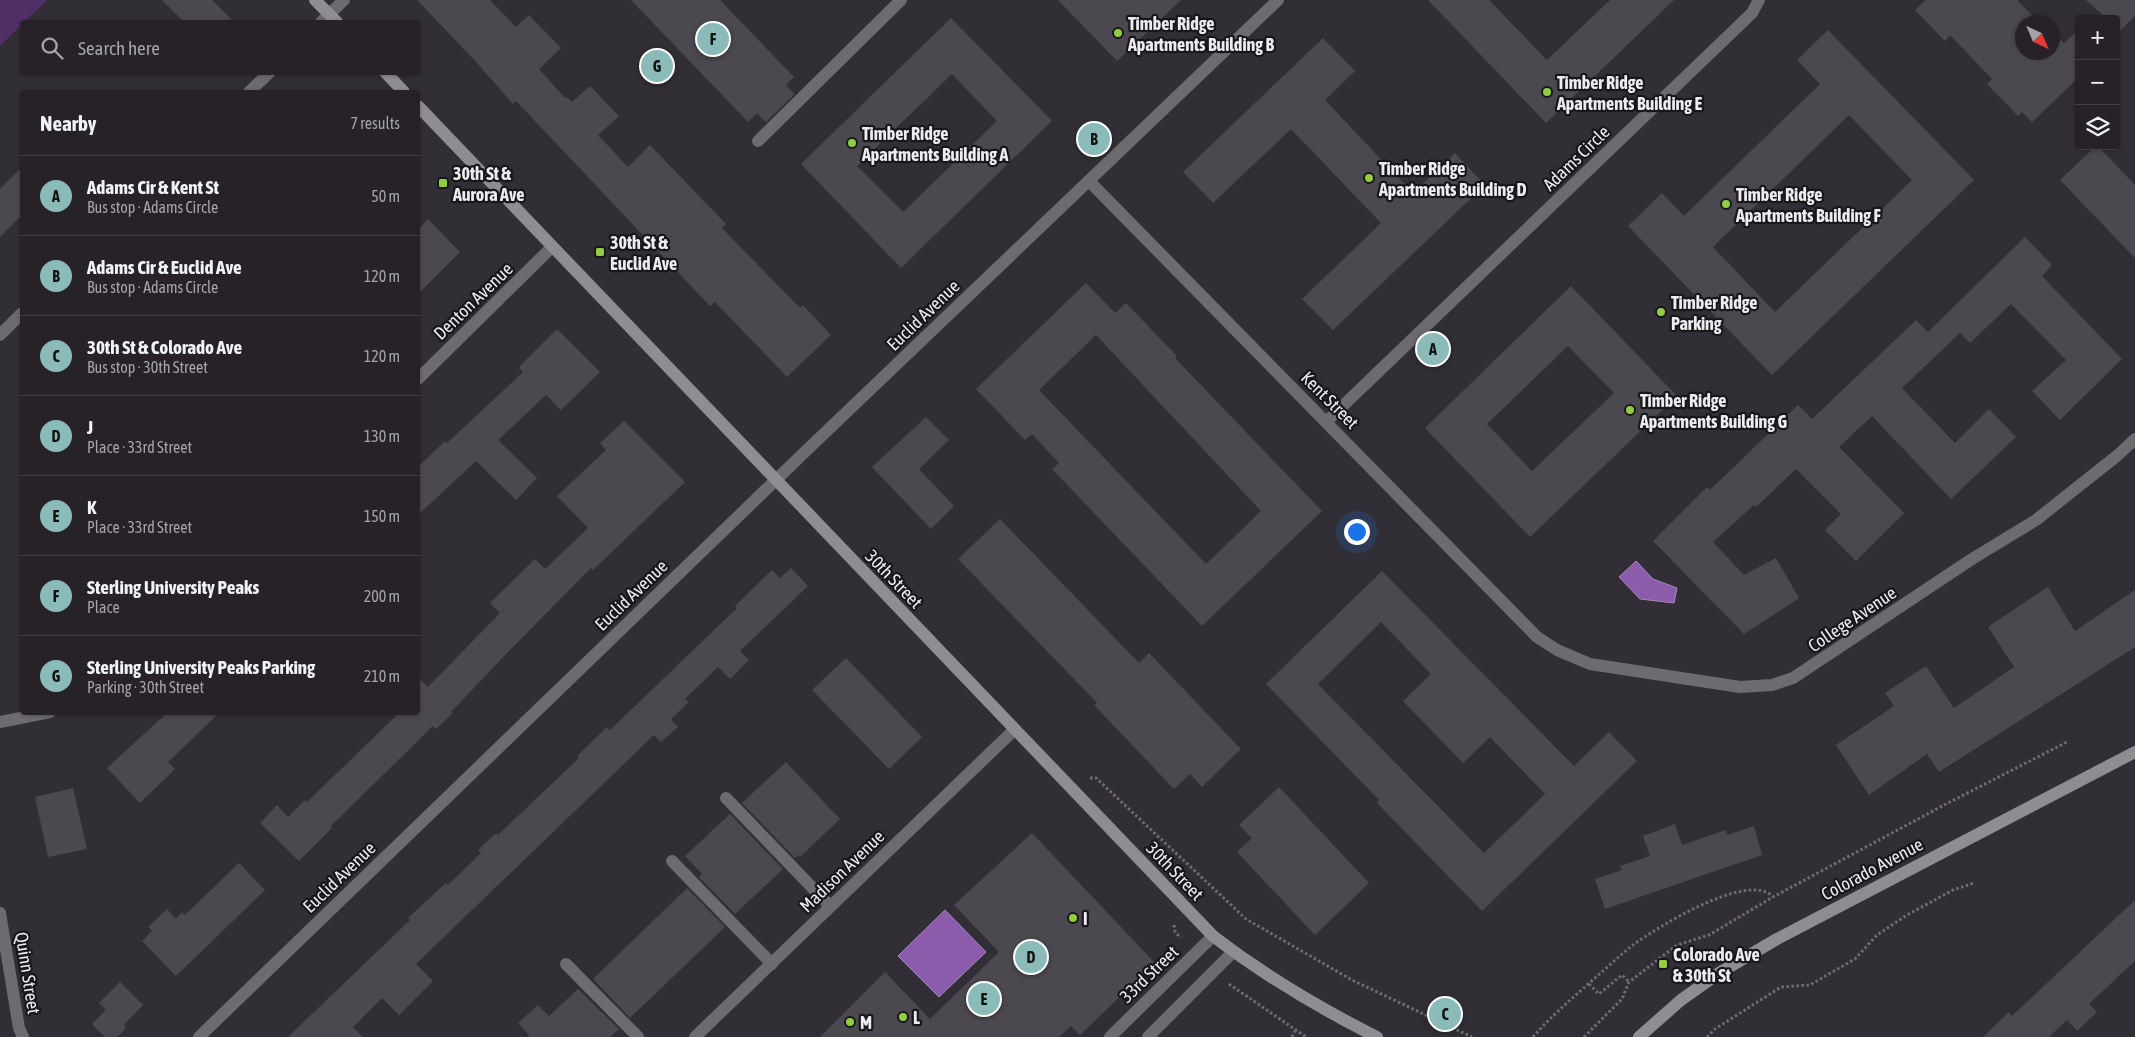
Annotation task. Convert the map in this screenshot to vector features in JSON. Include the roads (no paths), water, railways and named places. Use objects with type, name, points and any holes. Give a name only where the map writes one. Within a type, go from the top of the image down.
[{"type":"main road","points":[[315,0],[329,20]]},
{"type":"main road","points":[[388,75],[402,90]]},
{"type":"main road","name":"30th Street","points":[[420,108],[1056,774],[1214,936],[1233,952],[1278,983],[1331,1014],[1377,1037]]},
{"type":"main road","name":"Colorado Avenue","points":[[1639,1037],[1681,1000],[1712,978],[1777,939],[2135,752]]},
{"type":"street","points":[[329,20],[344,0]]},
{"type":"street","points":[[758,141],[901,0]]},
{"type":"street","points":[[1089,182],[1278,0]]},
{"type":"street","name":"Adams Circle","points":[[1326,422],[1746,19],[1752,13],[1759,0]]},
{"type":"street","points":[[251,90],[267,75]]},
{"type":"street","name":"Kent Street","points":[[1089,182],[1531,630],[1547,644]]},
{"type":"street","name":"Euclid Avenue","points":[[199,1037],[775,480],[1089,182]]},
{"type":"street","name":"Denton Avenue","points":[[420,377],[552,247]]},
{"type":"street","points":[[0,335],[20,316]]},
{"type":"street","name":"College Avenue","points":[[1547,644],[1590,664],[1740,687],[1772,686],[1793,678],[1972,559],[2036,520],[2118,455],[2135,439]]},
{"type":"street","points":[[0,722],[35,715]]},
{"type":"street","name":"Madison Avenue","points":[[695,1037],[1014,730]]},
{"type":"street","points":[[726,798],[830,906]]},
{"type":"street","points":[[672,860],[772,964]]},
{"type":"street","name":"Quinn Street","points":[[0,913],[19,1028],[23,1037]]},
{"type":"street","name":"33rd Street","points":[[1110,1037],[1214,936]]},
{"type":"street","points":[[1148,1037],[1233,952]]},
{"type":"street","points":[[566,964],[638,1037]]},
{"type":"place","name":"Timber Ridge Apartments Building B","points":[[1118,33]]},
{"type":"place","name":"Sterling University Peaks","points":[[713,39]]},
{"type":"place","name":"Sterling University Peaks Parking","points":[[657,66]]},
{"type":"place","name":"Timber Ridge Apartments Building E","points":[[1547,92]]},
{"type":"place","name":"Adams Cir & Euclid Ave","points":[[1094,139]]},
{"type":"place","name":"Timber Ridge Apartments Building A","points":[[852,143]]},
{"type":"place","name":"Timber Ridge Apartments Building D","points":[[1369,178]]},
{"type":"place","name":"30th St & Aurora Ave","points":[[443,183]]},
{"type":"place","name":"Timber Ridge Apartments Building F","points":[[1726,204]]},
{"type":"place","name":"30th St & Euclid Ave","points":[[600,252]]},
{"type":"place","name":"Timber Ridge Parking","points":[[1661,312]]},
{"type":"place","name":"Adams Cir & Kent St","points":[[1433,349]]},
{"type":"place","name":"Timber Ridge Apartments Building G","points":[[1630,410]]},
{"type":"place","name":"I","points":[[1073,918]]},
{"type":"place","name":"J","points":[[1031,957]]},
{"type":"place","name":"Colorado Ave & 30th St","points":[[1663,964]]},
{"type":"place","name":"K","points":[[984,999]]},
{"type":"place","name":"30th St & Colorado Ave","points":[[1445,1014]]},
{"type":"place","name":"L","points":[[903,1017]]},
{"type":"place","name":"M","points":[[850,1022]]}]
